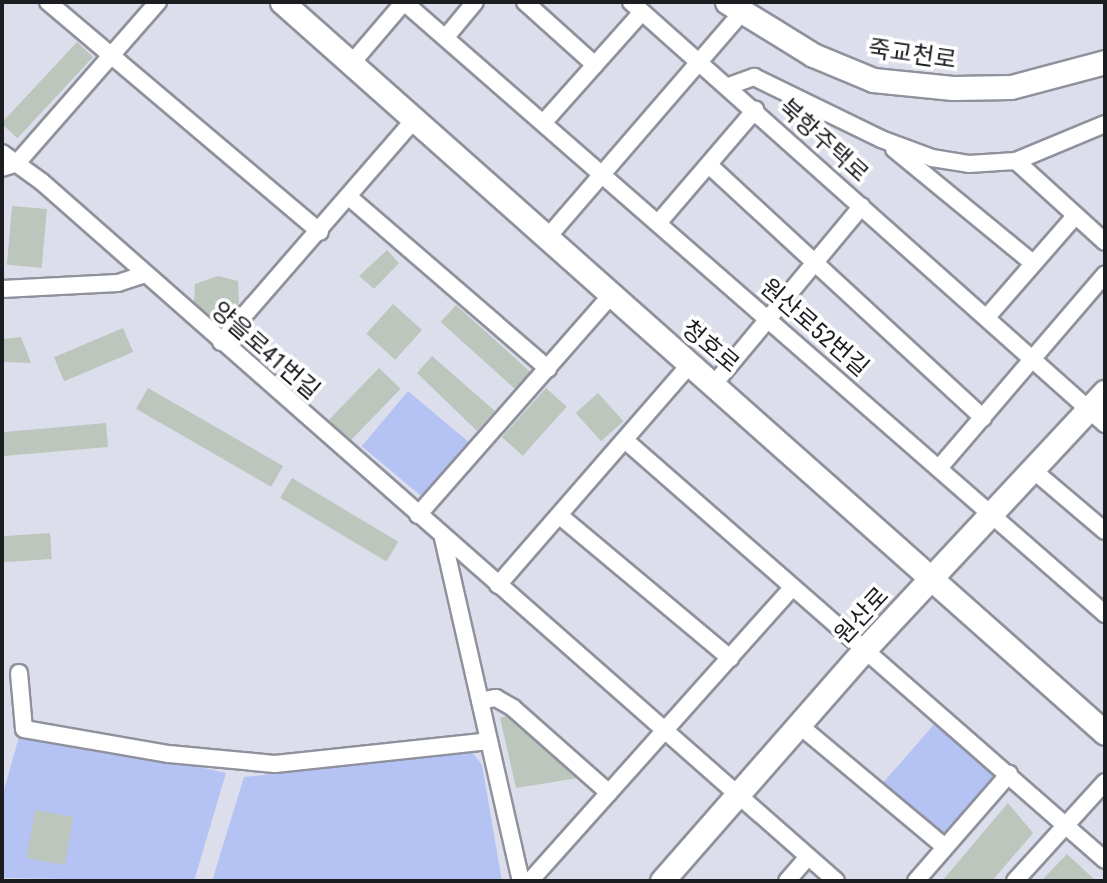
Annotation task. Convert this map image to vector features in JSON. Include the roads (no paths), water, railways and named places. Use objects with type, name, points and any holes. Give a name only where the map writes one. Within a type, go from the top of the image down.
[{"type":"street","points":[[48,2],[113,53],[320,232]]},
{"type":"street","name":"청호로","points":[[282,2],[689,365],[935,577],[1105,733]]},
{"type":"street","points":[[351,64],[404,2]]},
{"type":"street","name":"원산로52번길","points":[[404,2],[604,173],[1105,614]]},
{"type":"street","points":[[446,37],[475,2]]},
{"type":"street","points":[[525,2],[595,65]]},
{"type":"street","points":[[10,165],[113,53],[149,5]]},
{"type":"street","points":[[544,122],[595,65],[637,7]]},
{"type":"street","name":"북항주택로","points":[[637,7],[729,86],[1097,417]]},
{"type":"street","points":[[547,238],[701,62],[735,7]]},
{"type":"street","name":"죽교천로","points":[[735,7],[840,68],[912,86],[1011,87],[1105,62]]},
{"type":"street","points":[[729,86],[754,77],[881,139],[944,161],[1016,161],[1105,124]]},
{"type":"street","points":[[659,222],[755,110]]},
{"type":"street","points":[[221,342],[320,232],[415,119]]},
{"type":"street","points":[[881,139],[1033,262]]},
{"type":"street","name":"양을로41번길","points":[[2,153],[10,165],[221,342],[836,881]]},
{"type":"street","points":[[1016,161],[1105,242]]},
{"type":"street","points":[[709,165],[983,418]]},
{"type":"street","points":[[349,197],[548,369]]},
{"type":"street","points":[[714,384],[862,206]]},
{"type":"street","points":[[987,317],[1076,215]]},
{"type":"street","points":[[939,468],[1105,274]]},
{"type":"street","points":[[2,289],[118,283],[143,275]]},
{"type":"street","points":[[418,515],[611,295]]},
{"type":"street","points":[[498,585],[626,441],[689,365]]},
{"type":"street","name":"원산로","points":[[662,881],[864,650],[993,517],[1033,470],[1097,417],[1105,392]]},
{"type":"street","points":[[626,441],[1105,860]]},
{"type":"street","points":[[1033,470],[1105,531]]},
{"type":"street","points":[[560,516],[730,658]]},
{"type":"street","points":[[443,538],[521,881]]},
{"type":"street","points":[[530,881],[792,587]]},
{"type":"street","points":[[19,673],[24,729],[169,754],[275,764],[489,741]]},
{"type":"street","points":[[480,701],[496,698],[513,708],[609,793]]},
{"type":"street","points":[[799,725],[945,847]]},
{"type":"street","points":[[916,881],[1009,774]]},
{"type":"street","points":[[1015,881],[1105,782]]},
{"type":"street","points":[[787,881],[808,857]]}]
